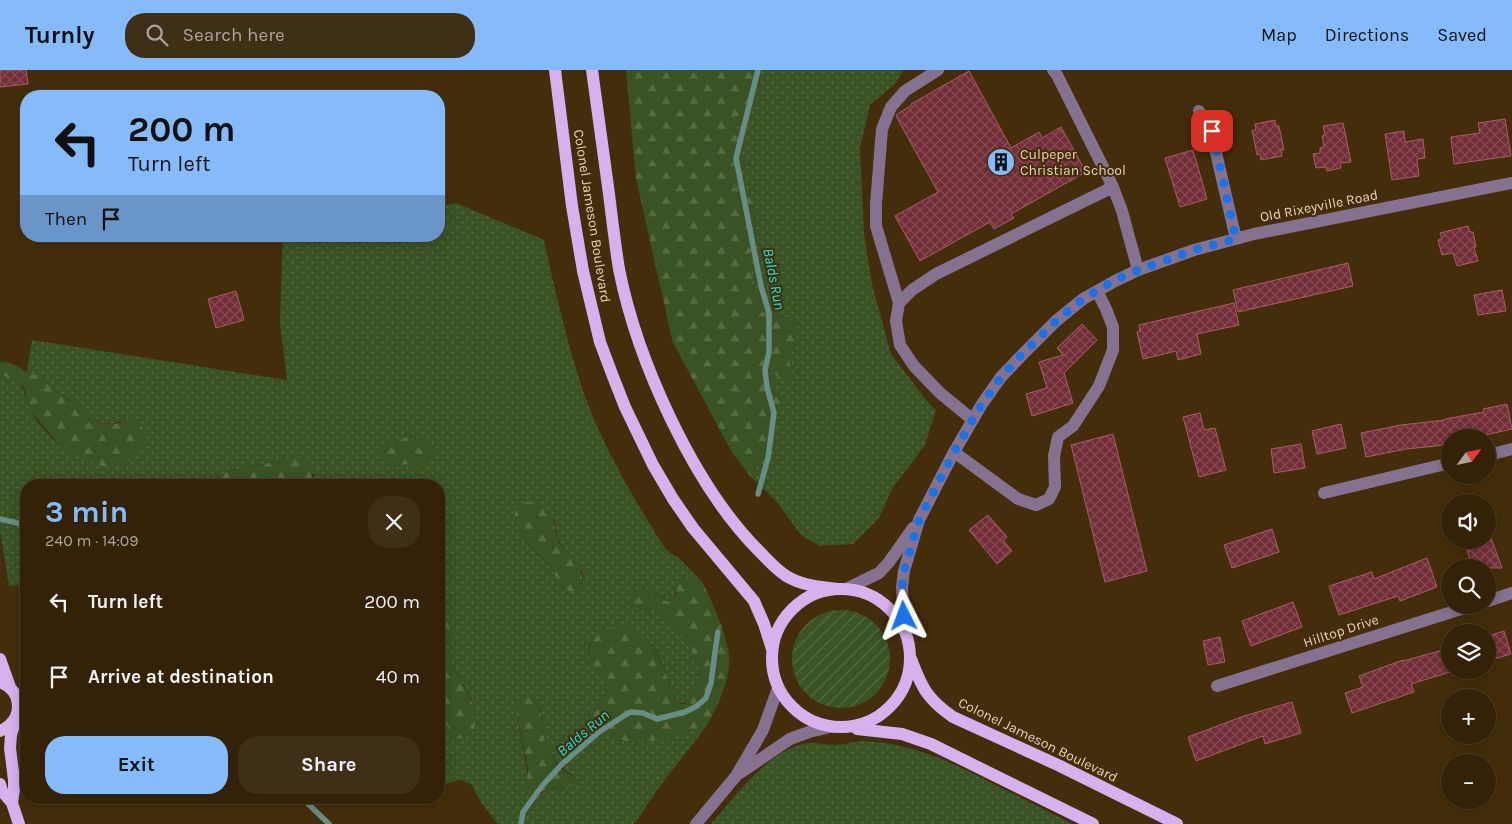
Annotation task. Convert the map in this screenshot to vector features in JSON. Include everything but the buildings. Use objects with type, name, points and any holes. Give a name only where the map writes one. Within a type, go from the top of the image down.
[{"type":"main road","name":"Colonel Jameson Boulevard","points":[[555,70],[572,206],[583,271],[600,342],[625,407],[658,473],[693,528],[754,601],[772,649]]},
{"type":"main road","name":"Colonel Jameson Boulevard","points":[[592,70],[619,269],[636,333],[673,422],[708,485],[726,512],[750,542],[768,560],[790,578],[811,585],[842,589]]},
{"type":"main road","points":[[847,728],[868,723],[885,712],[899,697],[908,678],[910,657],[909,643],[897,617],[874,598],[861,592],[842,589],[819,592],[802,601],[788,614],[777,630],[772,649],[774,675],[778,688],[791,706],[809,720],[830,727],[902,734],[931,744],[1093,824]]},
{"type":"main road","name":"Colonel Jameson Boulevard","points":[[910,657],[922,687],[938,707],[953,717],[1060,766],[1177,824]]},
{"type":"main road","points":[[0,659],[5,684],[16,696],[18,702],[18,713],[11,735],[10,748],[14,780],[12,804]]},
{"type":"main road","points":[[0,730],[8,727],[16,718]]},
{"type":"main road","points":[[0,784],[2,792],[12,804],[19,824]]},
{"type":"street","points":[[1053,70],[1113,187],[1122,211],[1138,270]]},
{"type":"street","points":[[932,72],[900,96],[891,107],[882,129],[876,226],[899,303],[896,321],[900,344],[914,366],[940,393],[973,420]]},
{"type":"street","points":[[1199,112],[1212,131],[1236,239]]},
{"type":"street","name":"Old Rixeyville Road","points":[[904,630],[902,587],[904,571],[919,520],[954,452],[982,404],[1001,377],[1056,321],[1083,299],[1115,280],[1194,250],[1236,239],[1512,183]]},
{"type":"street","points":[[899,303],[912,290],[936,274],[1113,187]]},
{"type":"street","points":[[954,452],[1018,499],[1036,505],[1049,499],[1055,487],[1054,456],[1058,437],[1073,426],[1099,386],[1113,350],[1113,327],[1097,291]]},
{"type":"street","points":[[1496,452],[1512,449]]},
{"type":"street","points":[[1324,493],[1441,465]]},
{"type":"street","points":[[842,589],[879,573],[919,520]]},
{"type":"street","points":[[1496,598],[1512,593]]},
{"type":"street","name":"Hilltop Drive","points":[[1217,686],[1445,614]]},
{"type":"street","points":[[696,824],[736,776],[763,730],[778,688]]},
{"type":"street","points":[[736,776],[790,739],[830,727]]},
{"type":"green space","points":[[626,70],[757,70],[760,82],[752,96],[749,113],[733,131],[738,139],[745,166],[735,177],[735,188],[749,194],[755,209],[757,239],[744,265],[748,267],[753,276],[748,284],[758,296],[768,302],[758,304],[759,313],[785,314],[797,320],[796,341],[787,354],[794,378],[786,383],[772,372],[773,386],[783,402],[779,415],[771,422],[764,451],[751,477],[733,454],[673,343],[636,179]]},
{"type":"green space","points":[[757,70],[903,70],[896,83],[870,105],[860,148],[864,233],[872,284],[891,354],[936,410],[925,445],[892,489],[879,518],[853,544],[820,546],[801,535],[777,502],[751,477],[761,457],[773,386],[771,371],[777,375],[787,354],[781,314],[759,313],[758,304],[768,302],[758,296],[748,284],[744,265],[757,239],[755,209],[741,192],[735,189],[735,177],[745,166],[738,139],[733,131],[749,113],[691,99],[757,89],[760,82]]},
{"type":"green space","points":[[456,203],[544,240],[572,356],[584,394],[610,454],[665,548],[679,558],[703,583],[684,581],[675,593],[675,598],[670,602],[652,593],[633,591],[634,606],[660,613],[685,642],[696,659],[700,677],[692,688],[686,702],[678,703],[675,699],[658,655],[644,636],[635,630],[624,627],[607,629],[597,636],[589,647],[589,658],[608,691],[587,720],[622,741],[645,742],[706,727],[633,824],[498,824],[482,804],[471,784],[458,780],[445,785],[445,721],[451,732],[463,739],[474,730],[473,703],[445,651],[449,637],[453,633],[448,620],[445,620],[445,479],[312,479],[314,474],[274,461],[232,470],[215,479],[20,479],[20,594],[18,585],[9,586],[0,531],[0,375],[10,377],[21,383],[28,406],[35,418],[52,438],[66,450],[125,420],[112,424],[103,423],[91,417],[40,377],[27,372],[32,340],[287,380],[280,323],[283,242],[445,242],[445,205]],"holes":[[[407,437],[421,438],[410,466],[405,464],[393,468]],[[515,518],[554,519],[557,537],[564,550],[583,573],[583,585],[574,592],[563,588],[549,565],[529,545]],[[529,698],[539,707],[541,712],[549,752],[564,769],[574,776],[572,787],[548,789],[541,794],[528,775],[515,705],[519,701]]]},
{"type":"green space","points":[[0,362],[10,363],[39,376],[94,419],[102,423],[116,424],[133,421],[138,423],[143,428],[147,437],[139,454],[126,463],[105,467],[66,450],[59,445],[30,410],[26,402],[26,393],[23,385],[15,379],[0,375]]},
{"type":"green space","points":[[407,437],[421,438],[431,442],[433,458],[423,470],[405,464],[393,468],[382,461],[379,456],[384,446]]},
{"type":"green space","points":[[300,457],[310,462],[313,468],[311,479],[215,479],[233,470]]},
{"type":"green space","points":[[529,502],[540,505],[551,514],[561,546],[579,566],[583,585],[574,592],[566,590],[561,585],[546,561],[531,547],[521,533],[515,513],[521,504]]},
{"type":"green space","points":[[684,581],[703,583],[719,620],[728,649],[728,675],[718,703],[706,727],[653,741],[640,742],[629,742],[593,730],[587,720],[608,691],[607,686],[590,665],[588,655],[593,640],[605,630],[620,626],[633,628],[644,635],[659,659],[675,699],[682,704],[688,700],[700,674],[699,666],[692,652],[660,613],[634,606],[629,599],[630,593],[644,591],[656,594],[670,602],[675,598],[678,584]]},
{"type":"green space","points":[[841,610],[860,614],[875,625],[886,640],[890,659],[886,678],[875,693],[860,704],[841,708],[822,704],[807,693],[796,678],[792,659],[796,640],[807,625],[822,614]]},
{"type":"green space","points":[[445,620],[453,623],[456,628],[445,644]]},
{"type":"green space","points":[[445,651],[475,708],[476,714],[474,731],[463,739],[458,738],[449,731],[445,722]]},
{"type":"green space","points":[[529,698],[534,700],[540,710],[544,739],[551,756],[561,769],[579,783],[548,789],[535,795],[527,792],[525,788],[528,769],[515,705],[519,701]]},
{"type":"green space","points":[[861,741],[897,745],[932,755],[965,769],[1072,824],[711,824],[752,777],[776,756],[807,743],[837,745]]},
{"type":"waterway","name":"Balds Run","points":[[758,70],[736,158],[761,286],[769,313],[769,352],[765,370],[767,387],[774,413],[768,458],[758,494]]},
{"type":"waterway","points":[[0,519],[20,524]]},
{"type":"waterway","name":"Balds Run","points":[[521,824],[523,812],[542,786],[562,764],[599,732],[630,712],[643,713],[657,719],[685,712],[697,706],[706,698],[711,683],[718,632]]},
{"type":"waterway","points":[[308,804],[329,824]]},
{"type":"place","name":"Culpeper Christian School","points":[[1001,162]]},
{"type":"route","points":[[904,616],[902,587],[904,571],[919,520],[954,452],[982,404],[1001,377],[1056,321],[1083,299],[1115,280],[1194,250],[1236,239],[1212,131]]}]
